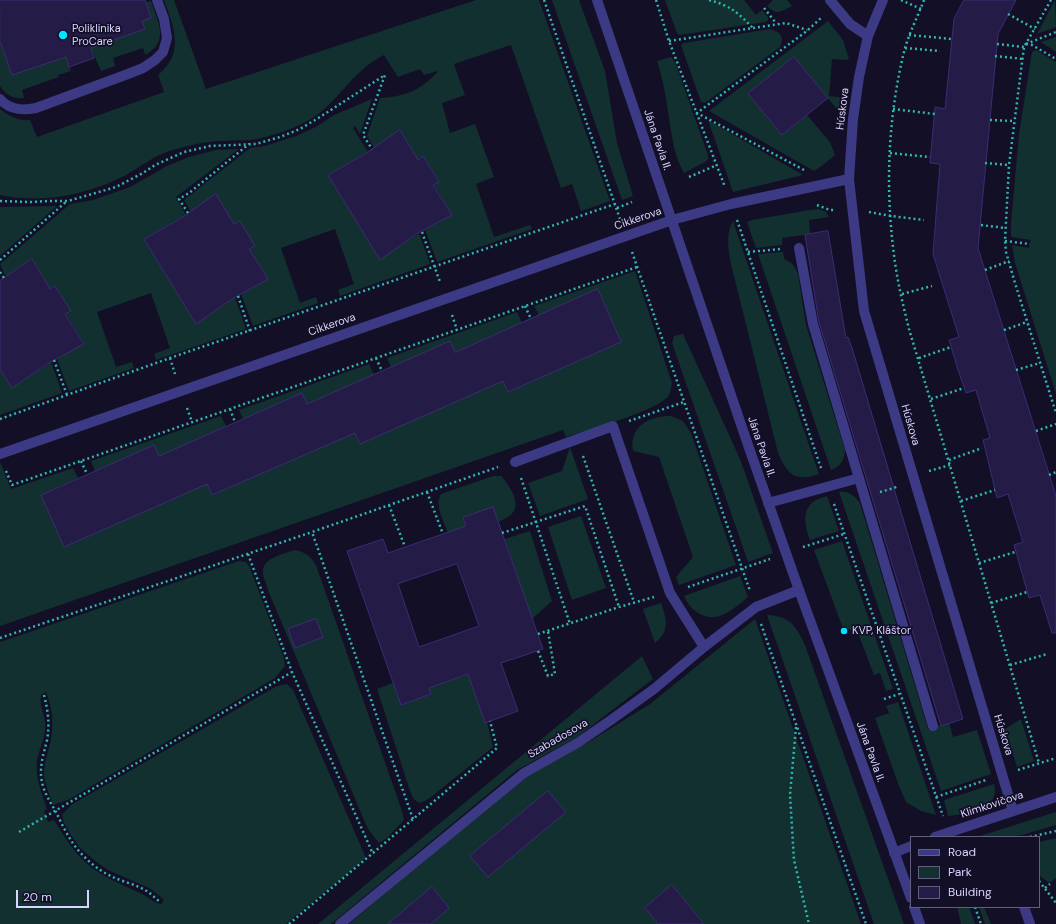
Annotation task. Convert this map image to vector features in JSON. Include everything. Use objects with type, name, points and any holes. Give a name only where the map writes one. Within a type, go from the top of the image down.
[{"type":"street","points":[[0,99],[6,105],[14,109],[25,110],[36,108],[143,68],[155,60],[163,52],[167,38],[164,19],[157,0]]},
{"type":"street","name":"Jána Pavla II.","points":[[597,0],[768,503],[910,895]]},
{"type":"street","name":"Húskova","points":[[883,0],[868,36],[859,77],[854,112],[849,179],[864,310],[1013,811]]},
{"type":"street","points":[[832,2],[850,24],[868,36]]},
{"type":"street","name":"Cikkerova","points":[[0,454],[672,220],[731,204],[849,179]]},
{"type":"street","points":[[799,248],[813,324],[933,726]]},
{"type":"street","points":[[515,462],[613,426],[670,593],[704,647]]},
{"type":"street","points":[[768,503],[859,478]]},
{"type":"street","name":"Szabadosova","points":[[340,924],[524,773],[580,742],[612,720],[654,689],[704,647],[756,607],[799,590]]},
{"type":"street","name":"Klimkovičova","points":[[938,836],[1056,797]]},
{"type":"street","points":[[894,853],[910,846]]},
{"type":"street","points":[[914,908],[920,924]]},
{"type":"street","points":[[1024,908],[1030,924]]},
{"type":"path","points":[[544,0],[866,924]]},
{"type":"path","points":[[656,0],[669,40],[738,221],[844,534],[936,797]]},
{"type":"path","points":[[709,0],[723,4],[734,10],[753,28]]},
{"type":"path","points":[[901,0],[921,9]]},
{"type":"path","points":[[924,0],[905,48],[893,109],[889,176],[894,256],[901,294],[918,358],[1039,763],[1056,758]]},
{"type":"path","points":[[1051,0],[1025,46],[1022,59],[1009,165],[1005,241],[1006,252],[1056,413]]},
{"type":"path","points":[[697,113],[808,30],[822,18],[832,2]]},
{"type":"path","points":[[764,8],[776,24]]},
{"type":"path","points":[[1008,14],[1035,29]]},
{"type":"path","points":[[669,40],[786,23],[808,30]]},
{"type":"path","points":[[1025,46],[1056,32]]},
{"type":"path","points":[[910,35],[952,39]]},
{"type":"path","points":[[997,44],[1032,45],[1056,59]]},
{"type":"path","points":[[905,48],[940,51]]},
{"type":"path","points":[[995,56],[1022,59]]},
{"type":"path","points":[[0,201],[68,201],[116,187],[155,165],[184,152],[210,146],[256,144],[280,137],[300,129],[339,106],[386,75],[363,135],[372,150]]},
{"type":"path","points":[[893,109],[934,114]]},
{"type":"path","points":[[697,113],[808,172],[815,205],[830,210],[852,209],[924,220]]},
{"type":"path","points":[[990,120],[1014,121]]},
{"type":"path","points":[[188,214],[180,199],[249,144]]},
{"type":"path","points":[[890,153],[930,157]]},
{"type":"path","points":[[985,163],[1009,165]]},
{"type":"path","points":[[689,177],[716,165]]},
{"type":"path","points":[[0,260],[68,201]]},
{"type":"path","points":[[617,208],[632,202]]},
{"type":"path","points":[[0,419],[250,330],[615,204]]},
{"type":"path","points":[[738,221],[744,219]]},
{"type":"path","points":[[981,225],[1005,228]]},
{"type":"path","points":[[422,232],[434,266]]},
{"type":"path","points":[[1005,241],[1030,244]]},
{"type":"path","points":[[748,252],[799,248]]},
{"type":"path","points":[[985,270],[1009,261]]},
{"type":"path","points":[[5,467],[12,485],[637,267]]},
{"type":"path","points":[[0,272],[4,278]]},
{"type":"path","points":[[901,294],[932,286]]},
{"type":"path","points":[[238,296],[250,330]]},
{"type":"path","points":[[525,306],[531,319]]},
{"type":"path","points":[[1004,330],[1027,322]]},
{"type":"path","points":[[918,358],[951,347]]},
{"type":"path","points":[[376,358],[382,371]]},
{"type":"path","points":[[54,360],[67,395]]},
{"type":"path","points":[[1016,370],[1040,363]]},
{"type":"path","points":[[931,399],[964,388]]},
{"type":"path","points":[[613,426],[684,402]]},
{"type":"path","points":[[230,409],[235,422]]},
{"type":"path","points":[[1036,431],[1056,424]]},
{"type":"path","points":[[577,439],[634,602]]},
{"type":"path","points":[[949,460],[982,448]]},
{"type":"path","points":[[82,461],[87,474]]},
{"type":"path","points":[[0,638],[515,462],[570,624]]},
{"type":"path","points":[[1049,475],[1056,472]]},
{"type":"path","points":[[876,493],[894,488]]},
{"type":"path","points":[[961,501],[996,490]]},
{"type":"path","points":[[427,492],[442,534]]},
{"type":"path","points":[[389,505],[405,548]]},
{"type":"path","points":[[502,533],[585,506],[619,607]]},
{"type":"path","points":[[312,532],[413,819]]},
{"type":"path","points":[[538,634],[634,602],[670,593],[844,534]]},
{"type":"path","points":[[980,563],[1015,552]]},
{"type":"path","points":[[248,554],[292,672],[373,854]]},
{"type":"path","points":[[991,603],[1027,592]]},
{"type":"path","points":[[538,651],[548,676],[555,674],[548,631]]},
{"type":"path","points":[[1010,665],[1047,654]]},
{"type":"path","points":[[20,832],[292,672]]},
{"type":"path","points":[[884,699],[900,694]]},
{"type":"path","points":[[44,695],[49,712],[49,726],[47,741],[42,758],[41,774],[43,788],[48,801],[69,838],[87,858],[112,877],[144,889],[159,901]]},
{"type":"path","points":[[290,924],[497,748],[490,721]]},
{"type":"path","points":[[796,724],[791,802],[794,860],[809,924]]},
{"type":"path","points":[[1034,836],[1056,831]]},
{"type":"path","points":[[1040,882],[1056,903]]},
{"type":"path","points":[[1045,888],[1050,884]]},
{"type":"path","points":[[975,908],[981,924]]},
{"type":"green space","points":[[164,0],[174,0],[206,89],[476,0],[539,0],[610,201],[581,211],[572,184],[561,188],[511,45],[454,64],[465,95],[442,103],[450,133],[475,124],[494,177],[476,184],[494,237],[530,225],[532,229],[437,262],[425,230],[452,215],[434,185],[439,181],[423,156],[418,160],[400,130],[374,148],[367,136],[380,98],[405,94],[419,88],[432,78],[438,71],[424,75],[420,69],[398,77],[384,55],[363,69],[320,113],[289,130],[256,139],[206,142],[176,149],[166,152],[111,182],[96,188],[64,196],[48,198],[16,198],[0,195],[0,109],[14,118],[30,120],[37,137],[164,92],[158,75],[172,58],[175,40],[174,30]]},
{"type":"green space","points":[[552,0],[579,0],[605,71],[617,143],[633,196],[622,200]]},
{"type":"green space","points":[[665,0],[744,0],[756,15],[762,10],[768,17],[768,20],[766,22],[679,35]]},
{"type":"green space","points":[[773,0],[787,0],[792,6],[776,12],[767,6]]},
{"type":"green space","points":[[1055,0],[1056,27],[1037,34]]},
{"type":"green space","points":[[151,1],[160,31],[160,38],[153,50],[145,55],[143,48],[113,58],[115,66],[101,71],[91,48],[142,21],[151,18],[146,2]]},
{"type":"green space","points":[[828,21],[843,40],[849,59],[832,59],[829,96],[845,98],[843,112],[836,108],[794,57],[748,94],[782,135],[807,115],[830,142],[835,155],[814,171],[709,111]]},
{"type":"green space","points":[[770,29],[781,35],[782,40],[780,47],[705,103],[701,102],[681,45],[684,43]]},
{"type":"green space","points":[[1056,37],[1056,52],[1041,42]]},
{"type":"green space","points":[[0,41],[12,75],[66,57],[71,71],[58,75],[59,77],[22,90],[24,98],[10,96],[0,86]]},
{"type":"green space","points":[[1036,50],[1056,62],[1056,394],[1015,263],[1012,245],[1029,248],[1031,240],[1011,237],[1019,134],[1032,52]]},
{"type":"green space","points":[[671,57],[675,62],[708,155],[708,159],[705,162],[684,173],[678,162],[675,150],[657,61]]},
{"type":"green space","points":[[372,99],[360,134],[355,126],[353,128],[368,152],[328,175],[380,259],[419,233],[430,264],[340,296],[338,290],[354,284],[335,229],[281,248],[300,303],[316,297],[318,303],[253,326],[241,294],[268,279],[249,249],[254,246],[239,221],[234,224],[191,212],[184,200],[250,148],[265,146],[296,136],[316,127],[334,115]]},
{"type":"green space","points":[[708,120],[803,175],[733,192]]},
{"type":"green space","points":[[239,149],[176,197],[186,215],[144,239],[196,324],[235,297],[246,329],[156,360],[154,354],[170,348],[151,293],[97,312],[116,367],[132,362],[134,368],[69,391],[57,359],[84,343],[66,314],[70,311],[55,286],[50,289],[32,259],[6,277],[0,264],[70,204],[93,200],[130,187],[167,166],[189,157],[216,150]]},
{"type":"green space","points":[[57,206],[0,256],[0,207]]},
{"type":"green space","points":[[819,209],[826,212],[829,217],[809,220],[810,234],[782,238],[782,245],[756,248],[747,222]]},
{"type":"green space","points":[[733,221],[819,474],[803,477],[793,475],[785,467],[778,453],[730,260],[728,235]]},
{"type":"green space","points":[[783,252],[784,259],[793,265],[798,274],[806,325],[845,450],[841,463],[831,470],[758,254]]},
{"type":"green space","points":[[635,271],[672,383],[669,395],[663,401],[622,419],[566,437],[563,430],[0,626],[0,462],[11,489],[73,468],[78,478],[41,495],[64,547],[177,497],[154,445],[95,471],[91,461],[221,416],[226,426],[189,443],[212,495],[325,446],[302,393],[243,419],[239,410],[369,364],[374,375],[337,391],[360,444],[391,367],[387,358],[517,312],[522,323],[485,339],[508,392],[621,342],[598,289],[539,315],[534,306]]},
{"type":"green space","points":[[683,334],[740,459],[773,553],[748,562],[672,343],[674,336]]},
{"type":"green space","points":[[51,362],[62,393],[0,415],[0,369],[12,388]]},
{"type":"green space","points":[[671,416],[683,421],[691,433],[736,565],[679,585],[676,577],[693,557],[659,457],[633,451],[634,435],[642,424],[655,418]]},
{"type":"green space","points":[[570,447],[588,499],[540,516],[528,483],[562,471]]},
{"type":"green space","points":[[493,476],[501,476],[512,492],[515,502],[513,513],[499,522],[493,508],[463,518],[466,526],[448,533],[439,508],[439,498],[441,494]]},
{"type":"green space","points":[[839,492],[851,494],[860,503],[928,729],[949,723],[953,737],[977,730],[991,774],[941,791]]},
{"type":"green space","points":[[827,496],[839,531],[810,540],[805,521],[806,511],[814,502]]},
{"type":"green space","points":[[581,516],[606,588],[572,600],[548,527]]},
{"type":"green space","points":[[530,531],[552,601],[532,619],[505,539]]},
{"type":"green space","points":[[842,541],[893,689],[886,691],[880,673],[874,675],[856,628],[844,631],[814,550]]},
{"type":"green space","points":[[294,550],[307,554],[316,565],[402,811],[404,820],[387,838],[379,843],[368,829],[361,813],[263,576],[265,564],[273,558]]},
{"type":"green space","points":[[239,561],[246,562],[250,568],[284,658],[285,666],[275,678],[68,800],[53,805],[46,786],[44,775],[45,763],[51,738],[52,718],[46,692],[41,695],[45,727],[44,737],[37,761],[37,773],[39,785],[47,809],[44,811],[48,822],[54,820],[66,839],[87,864],[110,879],[161,904],[163,899],[151,889],[108,870],[80,848],[64,823],[62,815],[71,805],[277,686],[287,684],[293,690],[366,858],[286,924],[0,924],[0,642]]},
{"type":"green space","points":[[740,576],[748,597],[733,609],[722,615],[710,617],[699,614],[690,606],[684,596]]},
{"type":"green space","points":[[661,603],[665,615],[666,625],[660,639],[655,643],[643,609]]},
{"type":"green space","points":[[767,615],[781,617],[791,623],[795,627],[805,645],[904,924],[874,924]]},
{"type":"green space","points":[[755,619],[861,924],[704,924],[672,885],[645,908],[658,924],[349,924],[489,806],[533,772],[587,743],[650,704]]},
{"type":"green space","points":[[642,656],[653,679],[577,737],[517,770],[331,924],[318,924]]},
{"type":"green space","points":[[468,674],[485,722],[487,722],[493,747],[431,797],[419,803],[414,799],[410,791],[377,689],[393,683],[401,705],[431,694],[429,688]]},
{"type":"green space","points":[[898,702],[936,815],[921,811],[906,802],[875,718],[889,713],[886,706]]},
{"type":"green space","points":[[1021,719],[1034,761],[1017,767],[1005,729]]},
{"type":"green space","points":[[994,784],[995,793],[988,805],[973,812],[948,816],[944,800]]},
{"type":"green space","points":[[1056,812],[1056,825],[1022,835],[980,836]]},
{"type":"green space","points":[[1056,838],[1056,878],[1049,883],[1040,876],[1040,842]]},
{"type":"green space","points":[[957,908],[969,908],[975,924],[961,924]]},
{"type":"green space","points":[[979,908],[984,908],[991,924],[985,924]]},
{"type":"building","name":"Poliklinika ProCare","points":[[0,0],[145,0],[151,18],[142,21],[145,29],[91,48],[94,58],[69,67],[66,57],[12,75],[0,41]]},
{"type":"building","points":[[964,0],[1016,0],[998,34],[978,248],[1056,496],[1056,633],[1052,633],[1040,595],[1029,598],[1014,545],[1023,542],[1008,494],[997,498],[983,440],[990,438],[976,390],[966,393],[958,370],[949,340],[959,337],[933,254],[940,164],[930,163],[935,107],[945,109],[954,19]]},
{"type":"building","points":[[794,57],[828,98],[782,135],[748,94]]},
{"type":"building","points":[[400,130],[418,160],[423,156],[439,182],[433,185],[452,215],[416,234],[380,260],[328,175],[365,154]]},
{"type":"building","points":[[216,194],[234,224],[240,221],[255,246],[249,249],[268,279],[232,299],[196,324],[144,239],[180,219]]},
{"type":"building","points":[[828,231],[846,338],[848,337],[852,348],[963,719],[941,726],[819,322],[805,235]]},
{"type":"building","points":[[32,259],[50,289],[55,286],[71,311],[65,314],[84,344],[47,364],[12,388],[0,369],[0,281]]},
{"type":"building","points":[[598,289],[621,342],[508,392],[503,381],[360,444],[355,433],[212,495],[207,484],[64,547],[41,495],[154,445],[159,456],[302,393],[307,404],[450,341],[455,352]]},
{"type":"building","points":[[493,507],[543,649],[501,663],[518,711],[485,723],[468,674],[429,688],[431,694],[401,705],[347,551],[383,539],[388,553],[466,526],[463,518]],"holes":[[[457,564],[479,626],[419,647],[398,584]]]},
{"type":"building","points":[[316,619],[323,637],[295,648],[288,629]]},
{"type":"building","points":[[548,791],[566,812],[488,877],[470,856]]},
{"type":"building","points":[[672,885],[704,924],[658,924],[645,908]]},
{"type":"building","points":[[432,887],[449,908],[431,924],[388,924]]},
{"type":"place","name":"Poliklinika ProCare","points":[[63,35]]},
{"type":"place","name":"KVP, Kláštor","points":[[844,631]]}]
